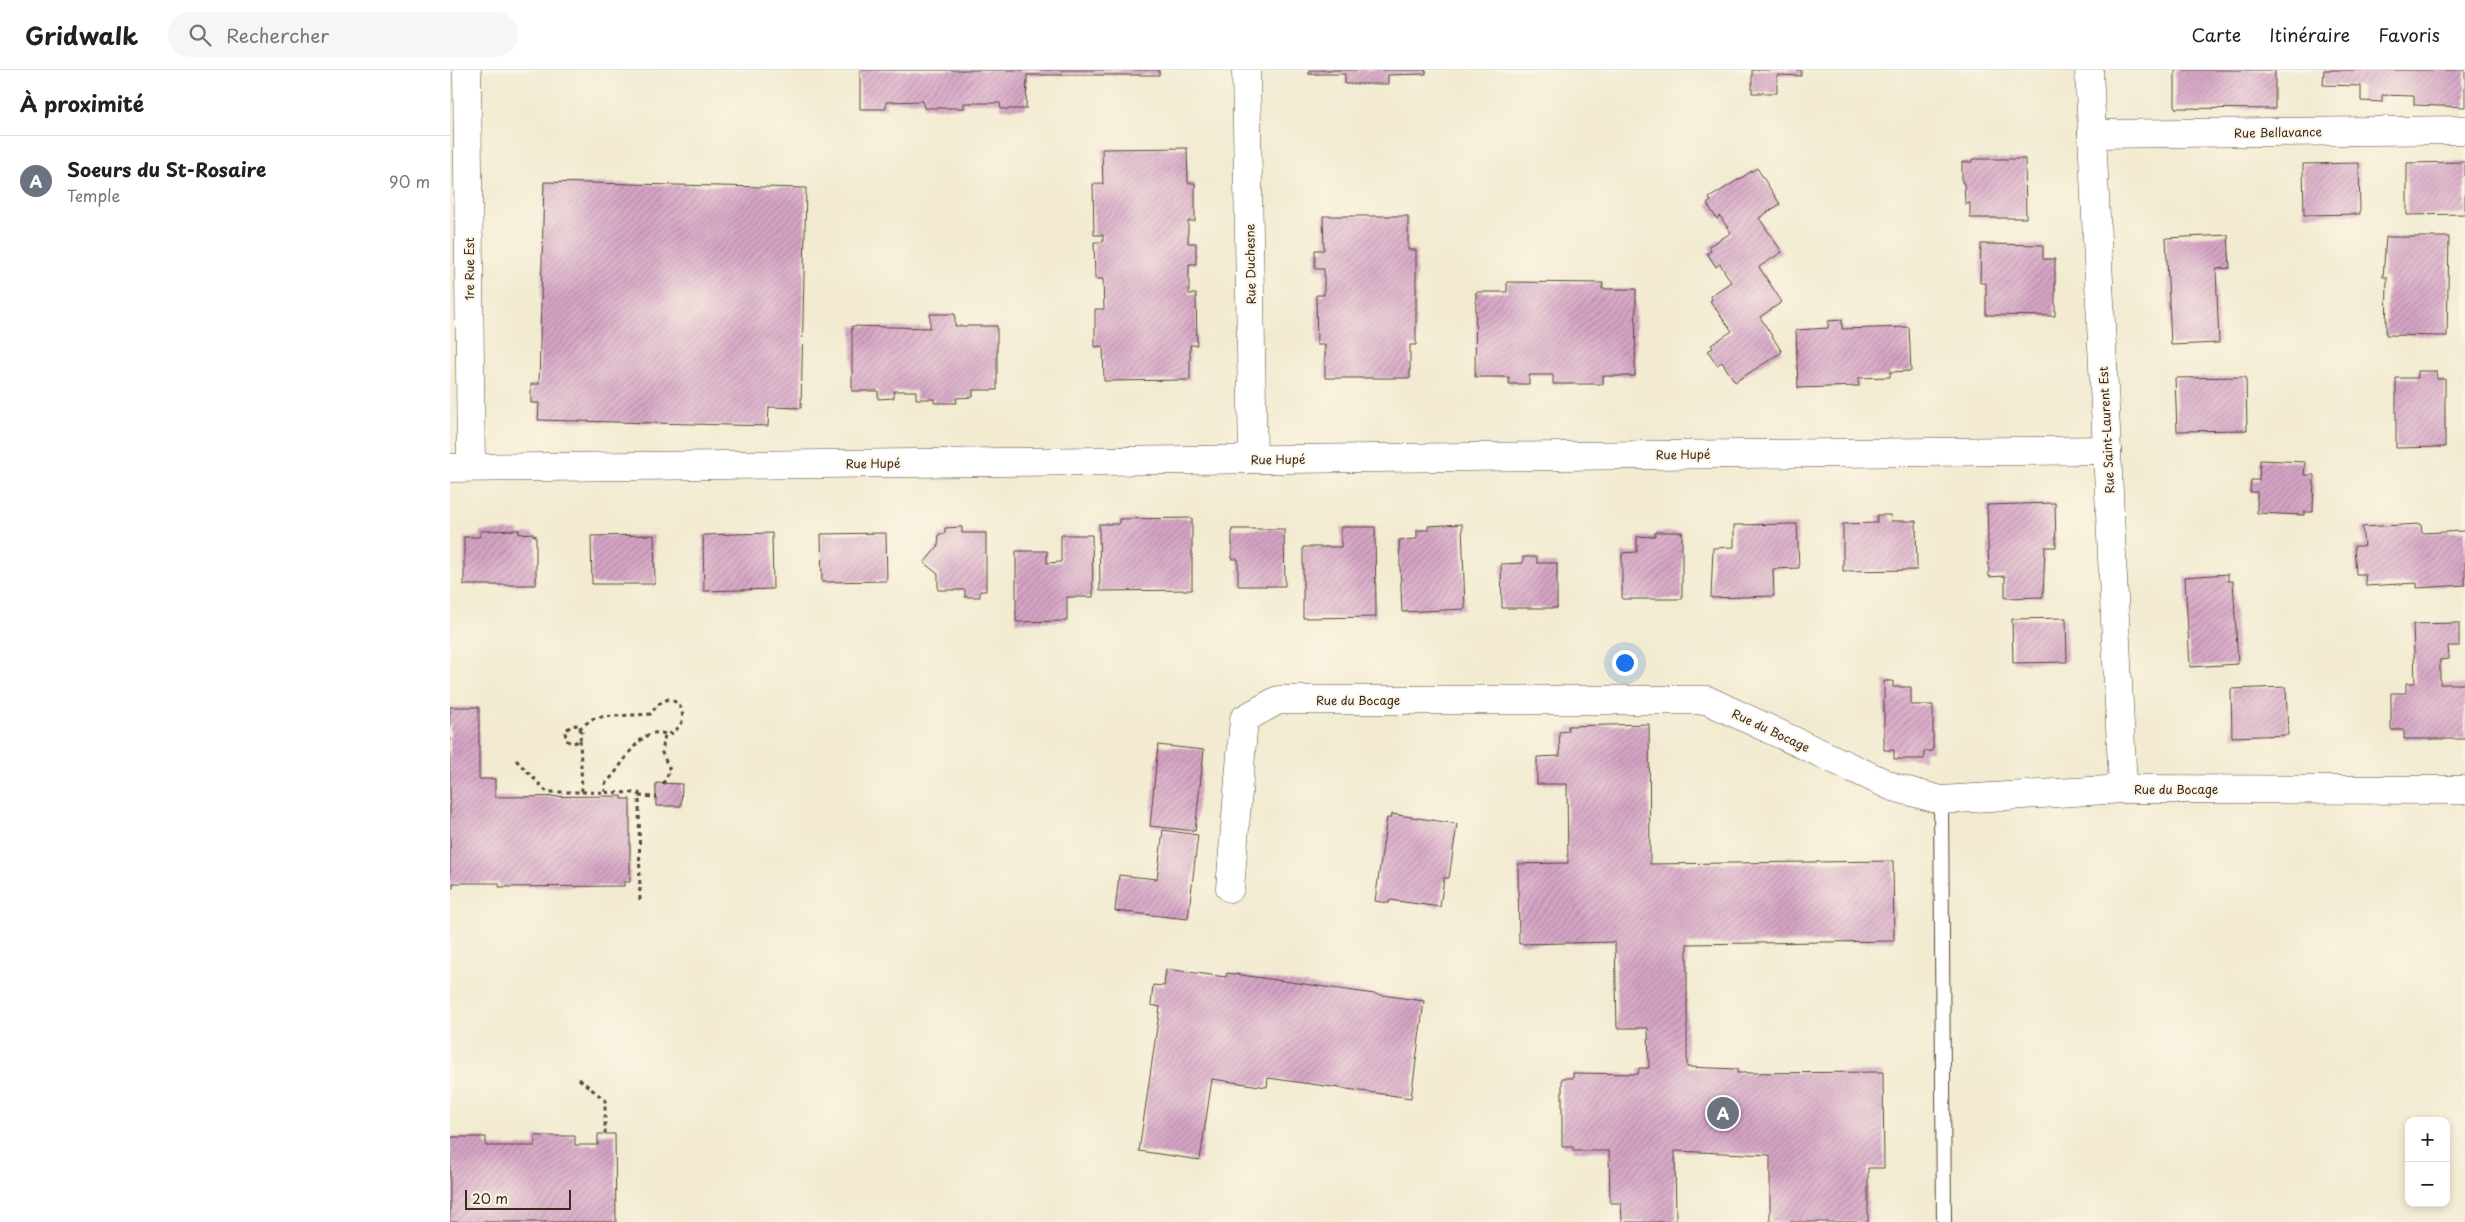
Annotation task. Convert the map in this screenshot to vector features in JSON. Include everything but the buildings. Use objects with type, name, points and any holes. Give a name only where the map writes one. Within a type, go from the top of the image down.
[{"type":"street","name":"1re Rue Est","points":[[460,467],[467,70]]},
{"type":"street","name":"Rue Duchesne","points":[[1246,70],[1253,459]]},
{"type":"street","name":"Rue Saint-Laurent Est","points":[[2089,70],[2123,789]]},
{"type":"street","name":"Rue Bellavance","points":[[2092,134],[2465,130]]},
{"type":"street","name":"Rue Hupé","points":[[460,467],[2106,450]]},
{"type":"street","name":"Rue du Bocage","points":[[1230,888],[1244,719],[1278,700],[1707,700],[1893,788],[1941,800],[2123,789],[2465,790]]},
{"type":"lane","points":[[1941,800],[1944,1222]]},
{"type":"path","points":[[579,729],[592,719],[598,717],[651,714],[657,705],[668,699],[679,704],[683,715],[682,722],[674,733],[650,734],[640,741],[628,754],[620,770],[605,784],[605,792]]},
{"type":"path","points":[[580,739],[571,743],[566,740],[564,735],[570,726],[576,725],[582,732],[580,739],[582,792]]},
{"type":"path","points":[[663,784],[663,779],[670,770],[662,753],[665,734]]},
{"type":"path","points":[[516,760],[547,792],[639,793],[639,796],[657,797]]},
{"type":"path","points":[[639,796],[640,903]]},
{"type":"path","points":[[579,1079],[605,1100],[606,1134]]},
{"type":"place","name":"Soeurs du St-Rosaire","points":[[1723,1113]]}]
